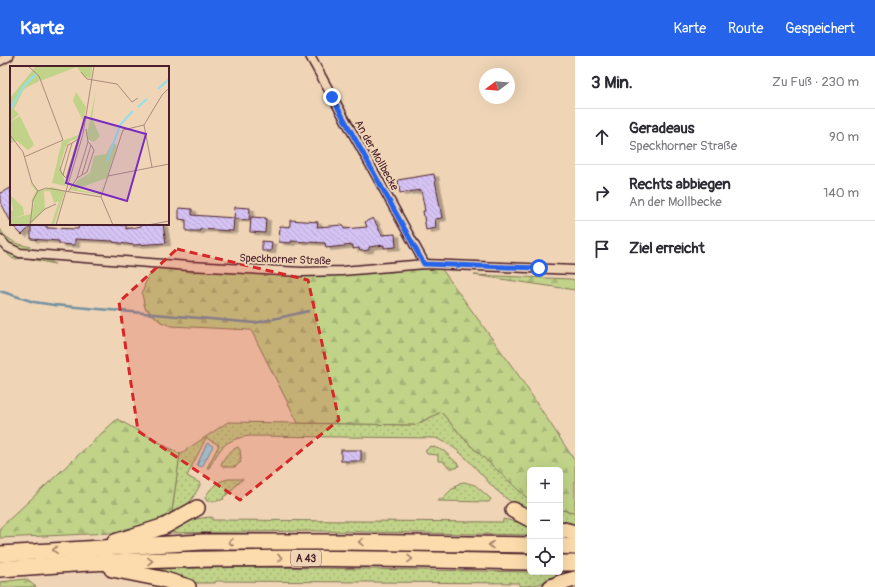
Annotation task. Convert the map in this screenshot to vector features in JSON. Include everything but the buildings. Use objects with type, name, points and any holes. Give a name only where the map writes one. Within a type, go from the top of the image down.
[{"type":"highway","points":[[94,548],[165,526],[197,508]]},
{"type":"highway","points":[[513,510],[527,517]]},
{"type":"highway","points":[[563,530],[575,533]]},
{"type":"highway","name":"A 43","points":[[0,554],[211,542],[343,542],[527,546]]},
{"type":"highway","points":[[563,546],[575,547]]},
{"type":"highway","name":"A 43","points":[[0,569],[138,561],[246,558],[527,562]]},
{"type":"highway","points":[[563,563],[575,564]]},
{"type":"highway","points":[[83,564],[131,572],[188,587]]},
{"type":"highway","points":[[551,587],[575,579]]},
{"type":"street","points":[[0,61],[9,56]]},
{"type":"street","name":"An der Mollbecke","points":[[310,56],[424,264]]},
{"type":"street","name":"Speckhorner Straße","points":[[0,239],[8,247],[20,253],[302,272],[342,271],[424,264],[575,270]]},
{"type":"highlighted area","points":[[177,249],[308,280],[339,420],[240,500],[138,431],[119,302]]},
{"type":"green space","points":[[0,229],[4,235],[15,243],[30,247],[55,264],[27,258],[13,259],[5,252],[2,246],[0,240]]},
{"type":"green space","points":[[157,268],[336,275],[418,268],[441,268],[519,376],[575,461],[575,512],[563,510],[563,467],[527,467],[527,498],[467,442],[441,412],[415,425],[298,423],[251,330],[171,326],[161,322],[145,308],[142,294],[147,278]]},
{"type":"green space","points":[[474,275],[570,279],[575,280],[575,290]]},
{"type":"green space","points":[[441,412],[467,442],[527,497],[527,513],[495,489],[460,453],[444,442],[435,438],[250,436],[235,439],[229,442],[220,450],[209,468],[207,468],[219,445],[206,438],[187,476],[200,483],[200,485],[188,504],[171,518],[180,454],[228,422],[415,425]]},
{"type":"green space","points":[[117,419],[180,454],[171,518],[133,532],[0,538],[0,528]]},
{"type":"green space","points":[[431,446],[444,451],[459,465],[457,468],[450,468],[444,463],[444,461],[438,461],[438,455],[427,454],[425,451]]},
{"type":"green space","points":[[238,447],[240,450],[241,459],[239,459],[241,462],[235,467],[223,467],[221,464],[226,456]]},
{"type":"green space","points":[[228,479],[243,479],[236,483],[237,484],[229,493],[227,492],[228,494],[223,497],[224,499],[207,501],[205,498],[211,488]]},
{"type":"green space","points":[[464,482],[475,485],[491,499],[489,502],[437,501],[444,499],[444,497],[452,489],[456,488],[455,486]]},
{"type":"green space","points":[[563,510],[575,512],[575,528],[563,526]]},
{"type":"green space","points":[[212,517],[212,520],[503,522],[503,519],[527,524],[527,535],[316,531],[164,533],[187,522]]},
{"type":"green space","points":[[260,567],[527,572],[527,575],[563,575],[563,572],[570,572],[570,574],[545,583],[519,586],[519,583],[216,581],[215,583],[189,583],[147,570]]},
{"type":"green space","points":[[26,579],[36,587],[0,587],[0,582]]},
{"type":"water","points":[[207,443],[213,446],[202,467],[197,465]]},
{"type":"waterway","points":[[0,291],[34,302],[54,305],[255,323],[309,311]]},
{"type":"route","points":[[332,97],[424,264],[539,268]]}]
